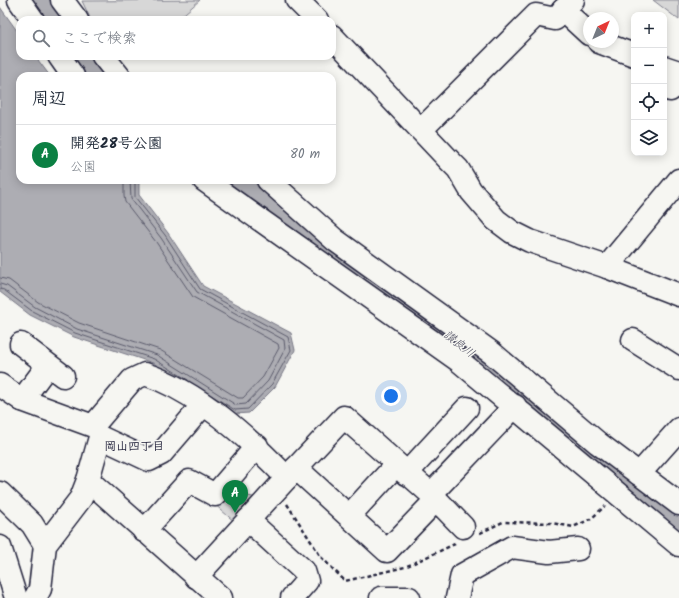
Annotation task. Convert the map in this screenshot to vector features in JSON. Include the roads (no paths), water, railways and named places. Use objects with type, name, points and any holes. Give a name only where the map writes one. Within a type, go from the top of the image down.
[{"type":"street","points":[[19,0],[30,16]]},
{"type":"street","points":[[62,0],[74,16]]},
{"type":"street","points":[[297,0],[312,16]]},
{"type":"street","points":[[421,130],[536,15],[555,19],[568,5],[583,26]]},
{"type":"street","points":[[336,40],[458,169],[471,192],[496,220],[512,232],[530,241],[607,267],[679,296]]},
{"type":"street","points":[[614,48],[631,55]]},
{"type":"street","points":[[62,60],[70,72]]},
{"type":"street","points":[[106,60],[117,72]]},
{"type":"street","points":[[667,70],[676,81]]},
{"type":"street","points":[[607,267],[679,180]]},
{"type":"street","points":[[210,184],[408,323],[458,360],[516,406],[679,545]]},
{"type":"street","points":[[272,184],[335,240],[492,353],[598,443],[679,504]]},
{"type":"street","points":[[408,323],[422,302]]},
{"type":"street","points":[[633,340],[679,369]]},
{"type":"street","points":[[21,344],[56,370],[22,400]]},
{"type":"street","points":[[45,545],[81,498],[88,480],[96,432],[132,380],[145,374],[165,381],[229,423],[257,446],[286,479],[349,516],[387,551],[433,497],[516,406]]},
{"type":"street","points":[[0,385],[22,400],[96,432],[149,460],[161,454],[203,405]]},
{"type":"street","points":[[349,516],[467,408]]},
{"type":"street","points":[[196,576],[344,417],[401,470],[433,497],[466,535]]},
{"type":"street","points":[[639,474],[679,429]]},
{"type":"street","points":[[144,531],[189,481],[215,495],[257,446]]},
{"type":"street","points":[[88,480],[221,598]]},
{"type":"street","points":[[0,493],[32,524],[45,545],[43,595]]},
{"type":"street","points":[[248,520],[304,571],[307,581],[292,598]]},
{"type":"street","points":[[0,547],[16,598]]},
{"type":"street","points":[[457,598],[462,575],[512,547],[549,552],[578,549]]},
{"type":"street","points":[[381,598],[409,598]]},
{"type":"water","points":[[0,7],[16,29],[16,60],[38,60],[47,72],[16,72],[16,184],[139,184],[139,195],[168,233],[203,286],[291,333],[295,350],[275,387],[249,413],[235,414],[153,363],[74,337],[30,315],[0,292]]},
{"type":"waterway","name":"讃良川","points":[[38,0],[49,16]]},
{"type":"waterway","name":"讃良川","points":[[85,60],[96,72]]},
{"type":"waterway","name":"讃良川","points":[[234,184],[293,224],[375,285],[454,340],[622,479],[679,522]]},
{"type":"place","name":"開発28号公園","points":[[235,513]]},
{"type":"district","name":"岡山四丁目","points":[[134,446]]}]
